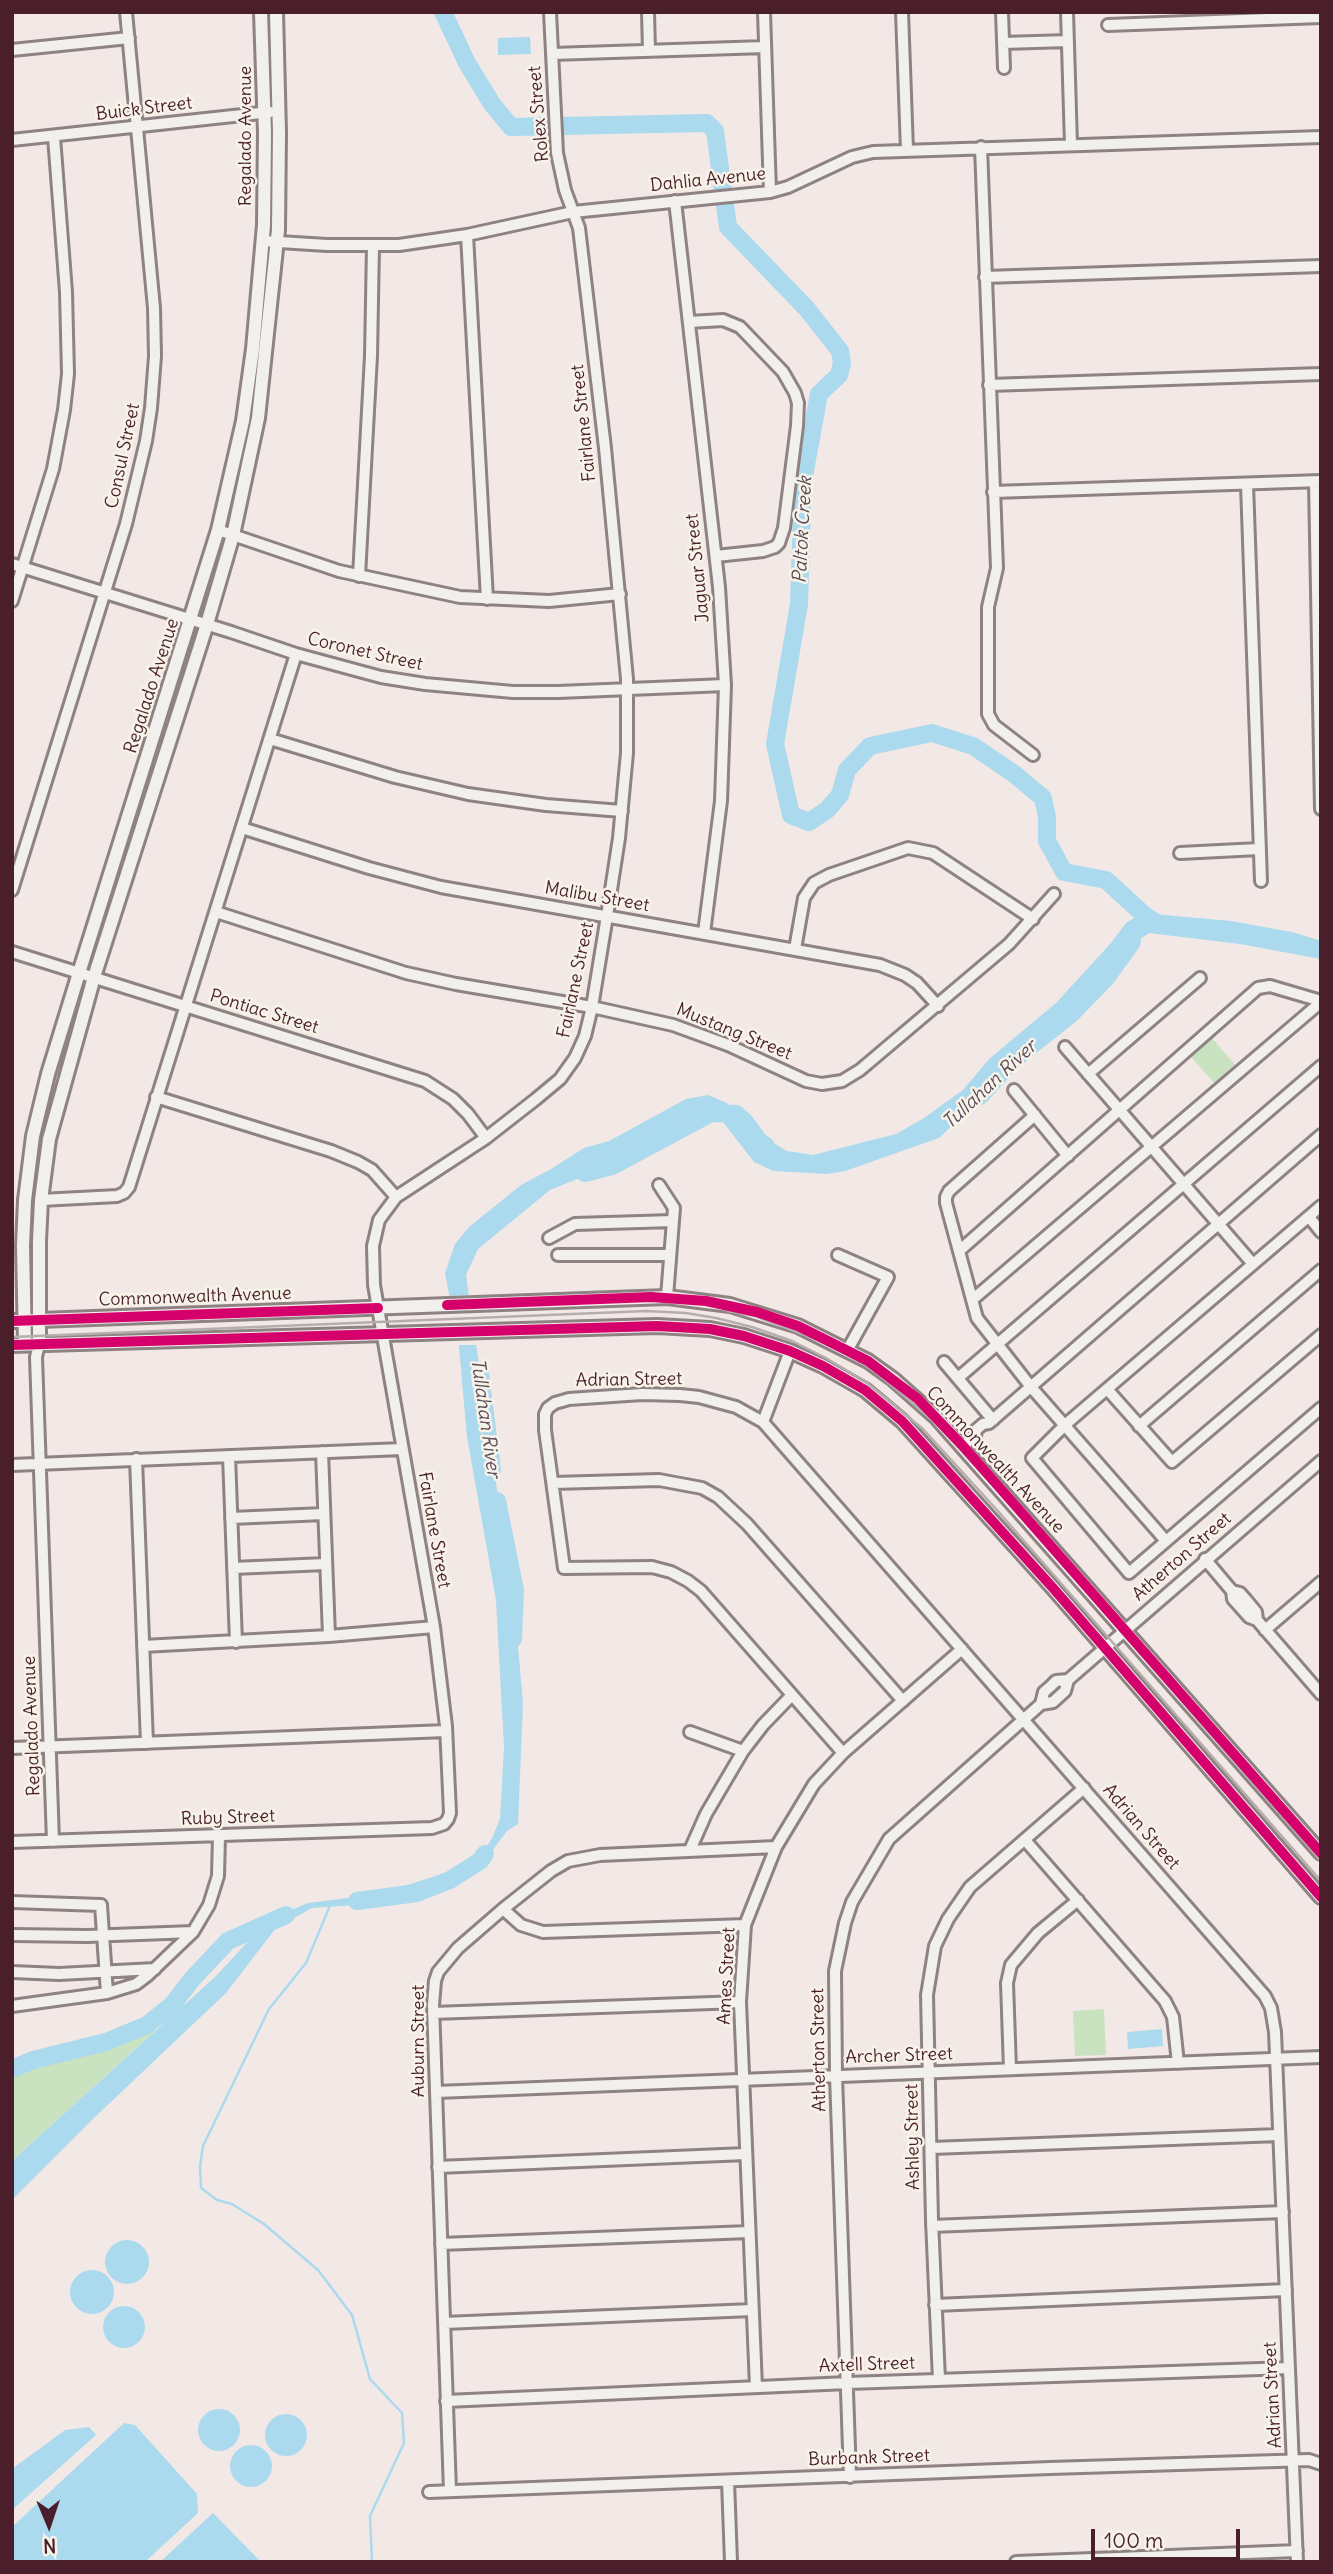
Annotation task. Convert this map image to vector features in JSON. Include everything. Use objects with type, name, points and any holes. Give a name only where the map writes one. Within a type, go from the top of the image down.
[{"type":"main road","name":"Regalado Avenue","points":[[28,1348],[18,1321],[22,1272],[19,1201],[33,1136],[48,1074],[218,530],[243,421],[263,241],[265,113],[261,12]]},
{"type":"main road","name":"Regalado Avenue","points":[[28,1348],[38,1320],[41,1200],[50,1139],[94,977],[233,535],[258,418],[278,242],[279,112],[276,12]]},
{"type":"main road","name":"Commonwealth Avenue","points":[[18,1321],[667,1297],[706,1301],[757,1312],[799,1326],[848,1349],[901,1386],[936,1417],[1321,1853]]},
{"type":"main road","points":[[28,1348],[383,1332],[687,1326],[744,1336],[790,1351],[858,1386],[902,1421],[933,1452],[1321,1897]]},
{"type":"street","name":"Consul Street","points":[[12,890],[137,484],[155,376],[154,308],[126,12]]},
{"type":"street","name":"Rolex Street","points":[[550,12],[555,134],[565,190],[573,212]]},
{"type":"street","points":[[648,12],[649,51]]},
{"type":"street","points":[[764,12],[770,191]]},
{"type":"street","points":[[902,12],[906,150]]},
{"type":"street","points":[[1002,12],[1003,68]]},
{"type":"street","points":[[1067,12],[1071,145]]},
{"type":"street","points":[[1108,25],[1212,17],[1321,17]]},
{"type":"street","points":[[12,50],[129,38]]},
{"type":"street","points":[[1003,43],[1068,41]]},
{"type":"street","points":[[552,54],[765,47]]},
{"type":"street","name":"Buick Street","points":[[12,140],[279,112]]},
{"type":"street","points":[[12,601],[18,565],[52,470],[68,374],[66,292],[54,136]]},
{"type":"street","name":"Dahlia Avenue","points":[[263,241],[399,245],[573,212],[770,191],[788,187],[852,157],[873,152],[1321,137]]},
{"type":"street","points":[[981,147],[997,568],[988,607],[988,714],[994,725],[1033,755]]},
{"type":"street","name":"Jaguar Street","points":[[676,201],[716,556],[724,685],[722,801],[704,933]]},
{"type":"street","name":"Fairlane Street","points":[[444,1824],[450,1812],[446,1731],[434,1627],[378,1308],[373,1273],[373,1246],[379,1220],[396,1197],[486,1138],[559,1079],[575,1058],[585,1036],[592,1007],[622,811],[627,753],[627,691],[620,594],[581,242],[573,212]]},
{"type":"street","points":[[467,234],[487,599]]},
{"type":"street","points":[[359,576],[373,246]]},
{"type":"street","points":[[985,276],[1321,265]]},
{"type":"street","points":[[689,322],[723,320],[734,323],[747,332],[790,382],[798,403],[784,528],[779,543],[764,551],[716,556]]},
{"type":"street","points":[[989,385],[1321,374]]},
{"type":"street","points":[[993,492],[1318,482],[1321,809]]},
{"type":"street","points":[[1247,484],[1261,881]]},
{"type":"street","points":[[218,530],[359,576],[424,591],[487,599],[549,601],[620,594]]},
{"type":"street","name":"Coronet Street","points":[[18,565],[296,654],[381,677],[469,690],[547,692],[627,691],[724,685]]},
{"type":"street","points":[[41,1200],[117,1196],[124,1194],[129,1187],[296,654]]},
{"type":"street","points":[[270,739],[395,777],[468,794],[546,805],[622,811]]},
{"type":"street","name":"Malibu Street","points":[[242,828],[369,868],[441,887],[795,949],[893,969],[917,984],[938,1006]]},
{"type":"street","points":[[795,949],[804,898],[814,883],[829,875],[908,848],[933,853],[1033,919]]},
{"type":"street","points":[[1180,853],[1259,849]]},
{"type":"street","name":"Mustang Street","points":[[216,912],[406,973],[592,1007],[683,1029],[728,1045],[806,1080],[822,1084],[842,1081],[851,1076],[938,1006],[1009,944],[1054,894]]},
{"type":"street","name":"Pontiac Street","points":[[12,952],[425,1081],[439,1088],[460,1107],[486,1138]]},
{"type":"street","points":[[1088,1074],[1200,978]]},
{"type":"street","points":[[959,1251],[1258,988],[1269,986],[1321,1001]]},
{"type":"street","points":[[972,1300],[1321,1001]]},
{"type":"street","points":[[1065,1047],[1253,1264]]},
{"type":"street","points":[[958,1378],[1321,1066]]},
{"type":"street","points":[[1014,1090],[1068,1156]]},
{"type":"street","points":[[156,1097],[331,1151],[358,1162],[372,1170],[396,1197]]},
{"type":"street","points":[[1035,1115],[949,1191],[946,1203],[972,1300],[980,1325],[1166,1541]]},
{"type":"street","points":[[963,1446],[975,1436],[976,1430],[991,1422],[1321,1135]]},
{"type":"street","points":[[659,1185],[674,1208],[667,1297]]},
{"type":"street","points":[[1321,1206],[1066,1424],[1031,1458],[1129,1573],[1321,1408]]},
{"type":"street","points":[[1309,1217],[1321,1232]]},
{"type":"street","points":[[549,1238],[575,1224],[673,1221]]},
{"type":"street","points":[[558,1255],[670,1255]]},
{"type":"street","points":[[838,1255],[888,1277],[848,1349]]},
{"type":"street","points":[[1139,1426],[1321,1269]]},
{"type":"street","points":[[1107,1389],[1169,1461],[1175,1461],[1321,1335]]},
{"type":"street","name":"Regalado Avenue","points":[[28,1348],[40,1463],[53,1841]]},
{"type":"street","points":[[763,1423],[790,1351]]},
{"type":"street","points":[[944,1362],[991,1422]]},
{"type":"street","name":"Adrian Street","points":[[553,1483],[545,1430],[548,1408],[555,1403],[569,1399],[671,1395],[718,1401],[743,1410],[763,1423],[1265,1996],[1273,2020],[1276,2059],[1297,2556]]},
{"type":"street","points":[[12,1465],[402,1449]]},
{"type":"street","points":[[322,1452],[329,1636]]},
{"type":"street","points":[[229,1455],[236,1642]]},
{"type":"street","points":[[136,1459],[147,1743]]},
{"type":"street","name":"Atherton Street","points":[[850,2477],[836,2076],[835,1971],[852,1902],[889,1839],[1041,1704],[1044,1692],[1056,1681],[1068,1680],[1321,1461]]},
{"type":"street","points":[[843,1753],[701,1591],[688,1581],[671,1572],[652,1567],[564,1568],[553,1483],[659,1480],[702,1488],[718,1497],[747,1524],[903,1701]]},
{"type":"street","points":[[231,1518],[324,1514]]},
{"type":"street","points":[[1205,1559],[1232,1591],[1240,1593],[1247,1601],[1256,1612],[1257,1620],[1321,1694]]},
{"type":"street","points":[[233,1568],[326,1564]]},
{"type":"street","points":[[1265,1630],[1321,1582]]},
{"type":"street","points":[[143,1646],[329,1636],[434,1627]]},
{"type":"street","name":"Ames Street","points":[[756,2387],[740,2002],[745,1925],[776,1847],[814,1784],[843,1753],[962,1649]]},
{"type":"street","points":[[690,1850],[706,1814],[743,1751],[792,1695]]},
{"type":"street","points":[[12,1748],[446,1731]]},
{"type":"street","points":[[690,1732],[743,1751]]},
{"type":"street","name":"Ashley Street","points":[[939,2380],[932,2226],[927,1995],[935,1945],[948,1919],[970,1887],[1084,1788]]},
{"type":"street","name":"Ruby Street","points":[[12,1842],[432,1828],[444,1824]]},
{"type":"street","points":[[12,2006],[107,1993],[136,1984],[155,1969],[193,1932],[209,1905],[218,1875],[219,1836]]},
{"type":"street","points":[[1025,1840],[1165,2001],[1173,2017],[1178,2063]]},
{"type":"street","name":"Auburn Street","points":[[450,2491],[433,2013],[433,1992],[438,1972],[458,1948],[503,1909],[551,1871],[578,1858],[776,1847]]},
{"type":"street","points":[[1010,2069],[1007,1983],[1012,1965],[1038,1933],[1078,1900]]},
{"type":"street","points":[[12,1902],[99,1904],[102,1909],[107,1993]]},
{"type":"street","points":[[503,1909],[521,1925],[543,1932],[745,1925]]},
{"type":"street","points":[[12,1935],[193,1932]]},
{"type":"street","points":[[12,1972],[59,1974],[155,1969]]},
{"type":"street","points":[[433,2013],[740,2002]]},
{"type":"street","name":"Archer Street","points":[[436,2092],[1321,2057]]},
{"type":"street","points":[[931,2148],[1279,2135]]},
{"type":"street","points":[[438,2167],[746,2154]]},
{"type":"street","points":[[932,2226],[1283,2212]]},
{"type":"street","points":[[441,2244],[749,2232]]},
{"type":"street","points":[[935,2305],[1286,2290]]},
{"type":"street","points":[[444,2323],[752,2309]]},
{"type":"street","name":"Axtell Street","points":[[446,2401],[848,2383],[1289,2368]]},
{"type":"street","name":"Burbank Street","points":[[429,2492],[1294,2461],[1309,2460],[1321,2455]]},
{"type":"street","name":"Burbank Street","points":[[1309,2460],[1321,2464]]},
{"type":"street","points":[[728,2481],[730,2562]]},
{"type":"street","points":[[1016,2562],[1297,2556]]},
{"type":"green space","points":[[1212,1038],[1236,1066],[1215,1084],[1191,1057]]},
{"type":"green space","points":[[1104,2009],[1106,2055],[1075,2056],[1073,2011]]},
{"type":"green space","points":[[128,2025],[155,2031],[12,2161],[12,2065]]},
{"type":"water","points":[[530,37],[531,54],[498,55],[498,38]]},
{"type":"water","points":[[1142,913],[1231,921],[1292,932],[1321,941],[1321,959],[1240,944],[1149,933],[1130,946],[1067,1018],[1012,1059],[973,1106],[939,1138],[845,1171],[827,1174],[773,1171],[754,1162],[723,1122],[703,1117],[651,1142],[614,1164],[550,1190],[478,1249],[466,1275],[507,1571],[513,1590],[523,1703],[518,1824],[507,1831],[483,1863],[356,1905],[312,1908],[276,1928],[226,1993],[12,2200],[12,2161],[216,1976],[268,1920],[308,1903],[367,1898],[445,1873],[480,1858],[492,1838],[500,1819],[504,1747],[496,1600],[467,1437],[459,1347],[445,1273],[455,1244],[469,1227],[521,1185],[584,1148],[609,1141],[686,1099],[708,1095],[727,1103],[750,1129],[787,1151],[813,1155],[896,1134],[963,1090],[989,1059],[1056,1003],[1126,923]]},
{"type":"water","points":[[1162,2029],[1163,2046],[1128,2049],[1127,2032]]},
{"type":"water","points":[[127,2240],[143,2246],[149,2262],[143,2278],[127,2284],[111,2278],[105,2262],[111,2246]]},
{"type":"water","points":[[92,2270],[108,2276],[114,2292],[108,2308],[92,2314],[76,2308],[70,2292],[76,2276]]},
{"type":"water","points":[[124,2306],[139,2312],[145,2327],[139,2342],[124,2348],[109,2342],[103,2327],[109,2312]]},
{"type":"water","points":[[219,2409],[234,2415],[240,2430],[234,2445],[219,2451],[204,2445],[198,2430],[204,2415]]},
{"type":"water","points":[[286,2414],[301,2420],[307,2435],[301,2450],[286,2456],[271,2450],[265,2435],[271,2420]]},
{"type":"water","points":[[124,2423],[135,2425],[197,2494],[198,2513],[145,2562],[12,2562],[12,2527]]},
{"type":"water","points":[[89,2427],[96,2435],[12,2510],[12,2469],[65,2430]]},
{"type":"water","points":[[251,2445],[266,2451],[272,2466],[266,2481],[251,2487],[236,2481],[230,2466],[236,2451]]},
{"type":"water","points":[[213,2513],[261,2562],[160,2562]]},
{"type":"pier","points":[[472,1295],[480,1345],[455,1345],[447,1296]]},
{"type":"waterway","name":"Paltok Creek","points":[[443,12],[467,63],[492,104],[511,127],[707,123],[715,131],[728,227],[807,309],[840,351],[842,363],[839,375],[819,394],[803,481],[799,604],[775,744],[791,815],[809,822],[827,810],[840,795],[847,770],[870,746],[932,733],[973,746],[1013,773],[1043,798],[1047,817],[1047,841],[1064,872],[1106,880],[1159,925]]},
{"type":"waterway","name":"Tullahan River","points":[[980,1096],[1012,1061],[1071,1014],[1106,978],[1132,942]]},
{"type":"waterway","name":"Tullahan River","points":[[585,1173],[612,1166],[711,1113],[736,1114],[766,1146]]},
{"type":"waterway","name":"Tullahan River","points":[[480,1373],[492,1470]]},
{"type":"waterway","name":"Tullahan River","points":[[497,1501],[515,1590],[513,1639]]},
{"type":"waterway","name":"Tullahan River","points":[[357,1901],[417,1893],[450,1880],[480,1861],[485,1854]]},
{"type":"waterway","points":[[329,1908],[306,1963],[269,2009],[203,2146],[201,2188],[217,2200],[232,2204],[264,2224],[318,2270],[352,2315],[370,2379],[402,2413],[404,2443],[370,2516],[372,2562]]},
{"type":"waterway","points":[[12,2069],[33,2060],[106,2042],[147,2025],[172,2005],[228,1941],[286,1915]]},
{"type":"railway","points":[[12,1337],[646,1311],[716,1318],[792,1341],[866,1382],[923,1429],[1321,1881]]},
{"type":"railway","points":[[728,1311],[755,1316],[831,1345],[873,1370],[933,1420],[1008,1502],[1321,1861]]},
{"type":"cycle path","points":[[447,1305],[651,1297],[706,1301],[757,1312],[798,1326],[868,1361],[918,1399],[963,1446],[1321,1853]]},
{"type":"cycle path","points":[[12,1321],[378,1308]]},
{"type":"cycle path","points":[[12,1345],[657,1326],[710,1329],[744,1336],[790,1351],[865,1390],[902,1421],[1053,1588],[1321,1897]]}]
